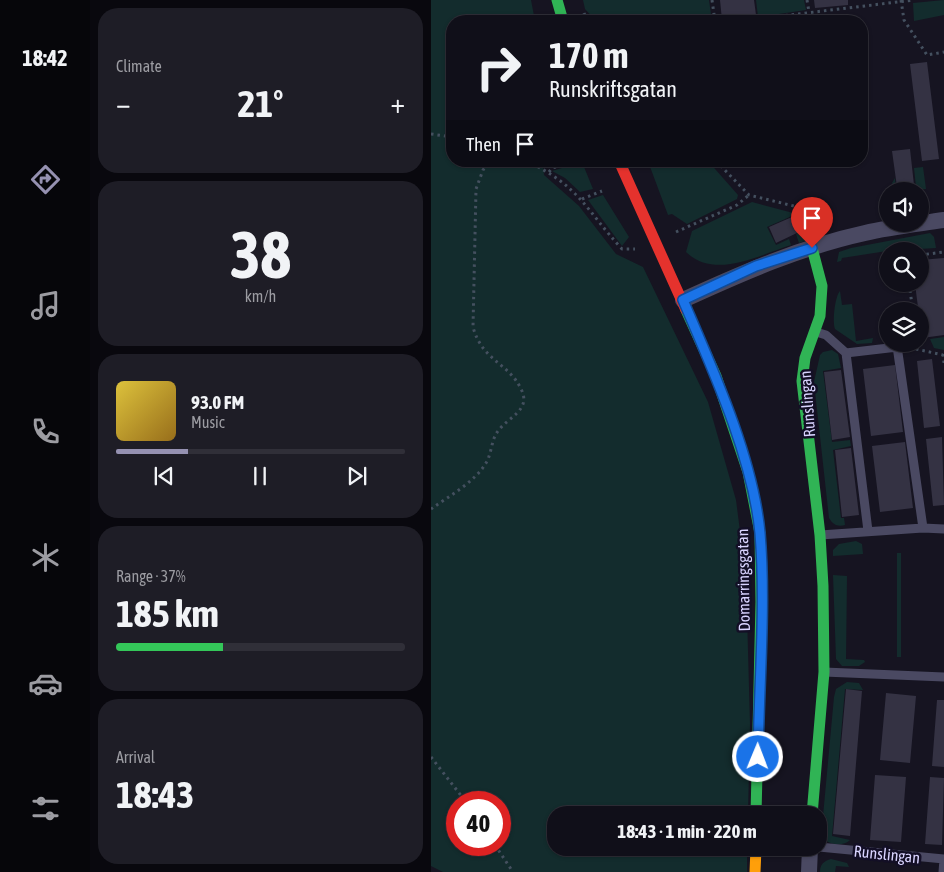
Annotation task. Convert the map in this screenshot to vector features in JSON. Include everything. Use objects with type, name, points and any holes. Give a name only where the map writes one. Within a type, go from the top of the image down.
[{"type":"street","points":[[557,0],[561,15]]},
{"type":"street","name":"Domarringsgatan","points":[[622,167],[716,376],[748,472],[760,533],[761,611],[756,806]]},
{"type":"street","points":[[683,300],[756,266],[812,248],[866,232],[944,220]]},
{"type":"street","name":"Runslingan","points":[[812,248],[823,286],[820,316],[816,332],[805,358],[802,381],[820,535],[823,672],[813,806]]},
{"type":"street","points":[[755,856],[755,872]]},
{"type":"street","points":[[809,872],[810,856]]},
{"type":"lane","points":[[816,332],[826,336],[846,353],[869,531]]},
{"type":"lane","points":[[846,353],[879,349]]},
{"type":"lane","points":[[902,352],[923,528]]},
{"type":"lane","points":[[820,535],[944,528]]},
{"type":"lane","points":[[823,672],[944,677]]},
{"type":"lane","name":"Runslingan","points":[[827,847],[944,859],[943,872]]},
{"type":"path","points":[[712,0],[714,15]]},
{"type":"path","points":[[807,0],[809,12]]},
{"type":"path","points":[[786,15],[914,0]]},
{"type":"path","points":[[901,1],[903,20],[927,55],[935,56],[944,52]]},
{"type":"path","points":[[431,134],[446,137]]},
{"type":"path","points":[[431,509],[480,472],[489,457],[497,431],[523,408],[524,402],[524,394],[517,381],[486,354],[479,343],[473,327],[476,189],[486,167]]},
{"type":"path","points":[[539,167],[549,172],[582,199],[621,249],[635,249]]},
{"type":"path","points":[[549,172],[556,167]]},
{"type":"path","points":[[722,167],[749,195],[810,210],[833,230],[842,228],[845,238]]},
{"type":"path","points":[[582,199],[602,191]]},
{"type":"path","points":[[676,232],[737,205],[749,195]]},
{"type":"path","points":[[929,254],[944,252]]},
{"type":"path","points":[[922,352],[943,354],[944,363]]},
{"type":"path","points":[[431,757],[457,791]]},
{"type":"path","points":[[502,856],[513,872]]},
{"type":"green space","points":[[431,0],[531,0],[534,15],[446,15],[446,167],[543,167],[544,175],[579,206],[616,254],[643,267],[708,402],[736,500],[746,578],[750,724],[748,806],[547,806],[547,856],[747,856],[747,872],[443,872],[431,866]]},
{"type":"green space","points":[[583,0],[709,0],[711,15],[590,15],[585,9]]},
{"type":"green space","points":[[756,0],[804,0],[806,10],[758,15]]},
{"type":"green space","points":[[944,0],[944,15],[914,21],[913,3]]},
{"type":"green space","points":[[565,167],[584,167],[593,189],[580,192],[565,178],[552,171]]},
{"type":"green space","points":[[650,167],[713,167],[738,195],[737,199],[687,224],[672,214],[668,215]]},
{"type":"green space","points":[[923,167],[925,182],[915,182],[914,168]]},
{"type":"green space","points":[[603,195],[629,237],[622,246],[588,200]]},
{"type":"green space","points":[[752,202],[812,218],[820,223],[825,234],[799,243],[796,234],[800,232],[792,216],[767,227],[776,245],[789,239],[791,245],[751,259],[724,265],[710,264],[698,260],[686,252],[692,231]]},
{"type":"green space","points":[[930,233],[934,237],[936,248],[929,248],[929,242],[883,242]]},
{"type":"green space","points":[[879,243],[879,252],[842,258],[841,261],[837,262],[839,252]]},
{"type":"green space","points":[[840,291],[842,305],[852,304],[856,341],[873,338],[872,343],[857,344],[835,329],[834,309]]},
{"type":"green space","points":[[944,337],[944,350],[934,348],[930,339]]},
{"type":"green space","points":[[832,350],[838,354],[841,368],[823,371],[832,442],[850,440],[851,446],[833,450],[841,518],[844,518],[845,525],[840,526],[834,524],[829,518],[814,382],[820,355],[823,352]]},
{"type":"green space","points":[[856,541],[862,544],[863,554],[833,556],[833,550],[839,544]]},
{"type":"green space","points":[[897,553],[901,553],[901,657],[897,657]]},
{"type":"green space","points":[[833,575],[847,576],[846,659],[864,660],[865,662],[859,666],[842,666],[836,659]]},
{"type":"green space","points":[[847,682],[859,683],[863,690],[845,689],[832,836],[850,840],[838,844],[827,841],[827,806],[824,806],[836,689]]},
{"type":"green space","points":[[831,859],[847,863],[849,867],[836,866],[835,872],[820,872],[823,863]]},
{"type":"building","points":[[720,0],[754,0],[756,15],[722,15]]},
{"type":"building","points":[[814,0],[848,0],[848,5],[815,8]]},
{"type":"building","points":[[927,62],[939,159],[922,161],[910,64]]},
{"type":"building","points":[[910,149],[914,182],[896,182],[892,151]]},
{"type":"building","points":[[792,217],[799,232],[776,243],[769,227]]},
{"type":"building","points":[[944,258],[944,335],[929,337],[929,302],[917,302],[916,292],[929,292],[929,259]]},
{"type":"building","points":[[932,359],[940,426],[924,428],[917,361]]},
{"type":"building","points":[[895,365],[903,432],[871,436],[863,369]]},
{"type":"building","points":[[841,370],[850,437],[832,440],[824,372]]},
{"type":"building","points":[[942,437],[944,505],[933,506],[926,439]]},
{"type":"building","points":[[905,442],[913,508],[880,512],[872,446]]},
{"type":"building","points":[[851,448],[859,515],[842,517],[835,450]]},
{"type":"building","points":[[846,689],[862,691],[850,836],[833,834]]},
{"type":"building","points":[[886,693],[916,696],[910,763],[880,760]]},
{"type":"building","points":[[937,700],[944,700],[944,767],[932,766]]},
{"type":"building","points":[[875,775],[906,777],[901,842],[870,840]]},
{"type":"building","points":[[930,777],[944,778],[942,845],[925,844]]},
{"type":"traffic: fast","points":[[557,0],[561,15]]},
{"type":"traffic: fast","points":[[812,248],[822,286],[820,316],[805,358],[802,381],[820,535],[823,586],[824,672],[813,806]]},
{"type":"traffic: fast","points":[[686,310],[716,376],[748,472],[760,533],[761,602],[756,806]]},
{"type":"traffic: slow","points":[[755,872],[756,856]]},
{"type":"traffic: jam","points":[[622,167],[686,310]]},
{"type":"route","points":[[758,757],[761,602],[760,533],[748,472],[716,376],[683,300],[756,266],[812,248]]}]
